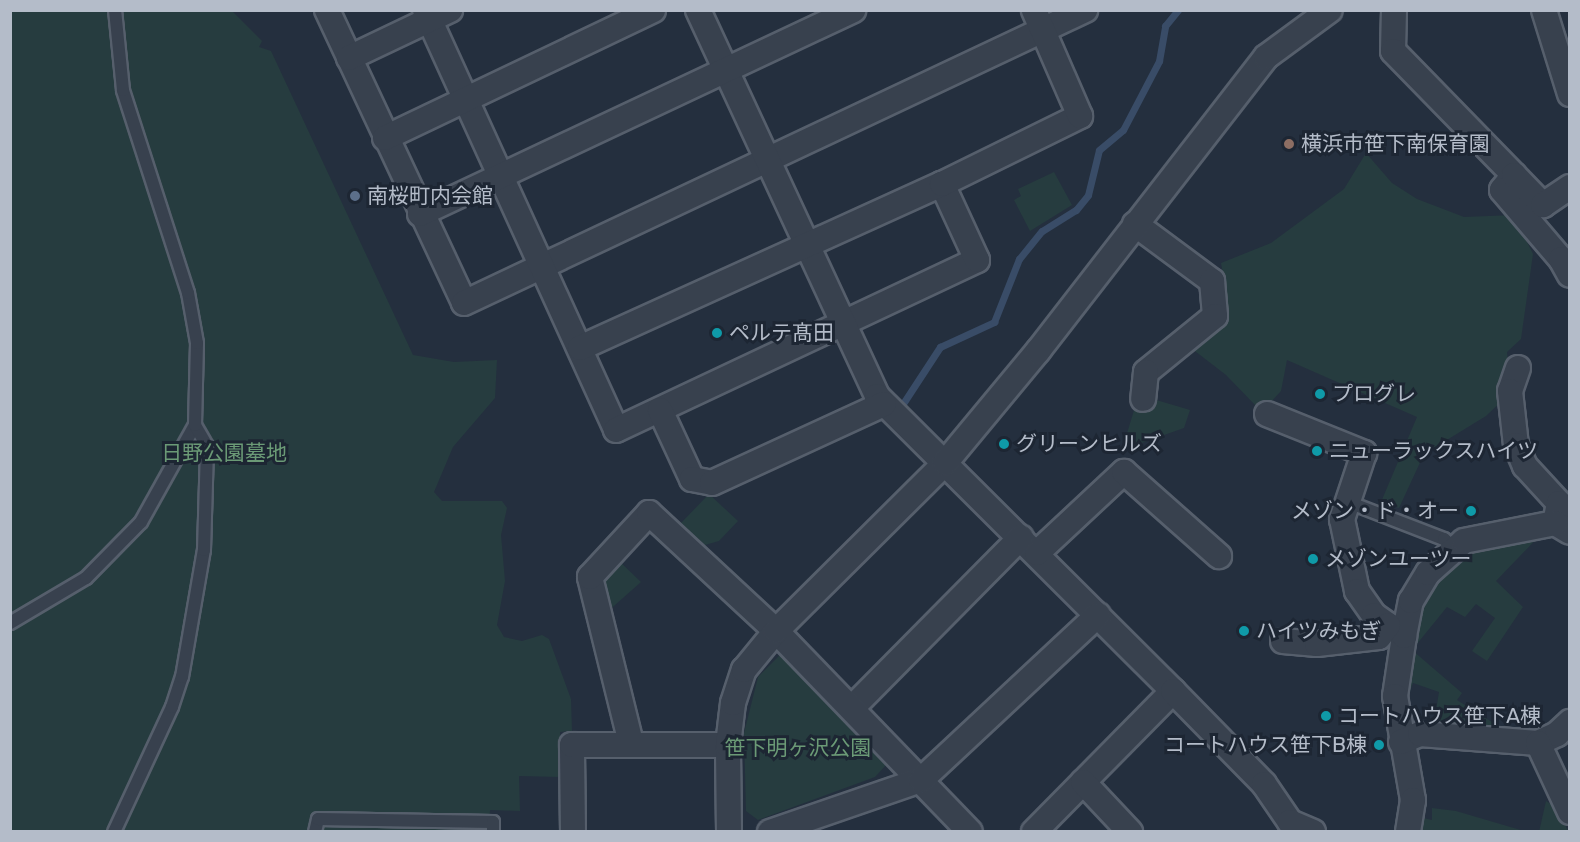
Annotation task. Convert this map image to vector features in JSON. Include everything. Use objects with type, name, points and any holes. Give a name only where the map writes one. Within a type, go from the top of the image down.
[{"type":"street","points":[[327,10],[420,214],[464,303],[541,265],[771,161],[1039,20],[1085,10]]},
{"type":"street","points":[[385,138],[653,10]]},
{"type":"street","points":[[698,10],[771,161],[877,396],[1029,545],[1264,783],[1290,822],[1312,831]]},
{"type":"street","points":[[420,214],[727,72],[853,10]]},
{"type":"street","points":[[729,831],[728,744],[733,703],[744,670],[776,632],[945,463],[1038,351],[1266,57],[1330,10]]},
{"type":"street","points":[[1394,10],[1393,51],[1514,175],[1544,205],[1569,187]]},
{"type":"street","points":[[1544,10],[1569,94]]},
{"type":"street","points":[[349,58],[435,14],[465,101],[616,430],[977,260],[942,184]]},
{"type":"street","points":[[580,348],[942,184],[1080,116],[1039,20]]},
{"type":"street","points":[[1514,175],[1502,190],[1567,263]]},
{"type":"street","points":[[1135,224],[1212,281],[1215,315],[1146,372],[1143,399]]},
{"type":"street","points":[[1408,831],[1413,800],[1401,742],[1395,696],[1396,631],[1411,601],[1428,573],[1464,541],[1562,527],[1559,503],[1525,466],[1512,425],[1510,391],[1518,368]]},
{"type":"street","points":[[660,410],[692,479],[712,483],[884,404]]},
{"type":"street","points":[[1267,414],[1364,453],[1342,519],[1357,591],[1374,615],[1396,631]]},
{"type":"street","points":[[852,708],[1029,545],[1124,472],[1219,556]]},
{"type":"street","points":[[631,743],[590,577],[649,513],[776,632],[970,831]]},
{"type":"street","points":[[770,831],[921,780],[1098,615]]},
{"type":"street","points":[[1283,641],[1317,644],[1379,637],[1396,631]]},
{"type":"street","points":[[1034,831],[1173,691]]},
{"type":"street","points":[[1401,742],[1419,735],[1538,743],[1557,734],[1569,722]]},
{"type":"street","points":[[1538,743],[1569,812]]},
{"type":"street","points":[[573,831],[572,745],[728,744]]},
{"type":"street","points":[[1083,782],[1130,831]]},
{"type":"lane","points":[[10,623],[86,578],[141,522],[195,425],[197,343],[188,293],[123,90],[116,10]]},
{"type":"lane","points":[[114,831],[172,707],[195,610],[204,549],[207,446],[195,425]]},
{"type":"lane","points":[[1348,502],[1444,539],[1455,549]]},
{"type":"lane","points":[[315,831],[318,819],[493,822],[493,831]]},
{"type":"green space","name":"日野公園墓地","points":[[10,11],[232,11],[262,41],[259,47],[271,51],[413,355],[454,362],[497,360],[495,398],[453,447],[434,492],[442,501],[502,501],[507,508],[501,535],[505,581],[497,625],[504,637],[522,641],[542,635],[549,639],[571,699],[572,731],[560,732],[560,777],[519,776],[520,811],[490,810],[489,831],[11,831]]},
{"type":"green space","points":[[1366,153],[1392,183],[1417,199],[1464,217],[1514,215],[1533,254],[1521,339],[1507,352],[1509,371],[1503,400],[1486,416],[1424,454],[1399,508],[1381,502],[1417,417],[1287,360],[1281,391],[1269,404],[1256,406],[1226,375],[1191,348],[1218,302],[1227,295],[1221,263],[1271,243],[1344,189]]},
{"type":"green space","points":[[1054,172],[1072,205],[1030,231],[1014,200],[1021,196],[1018,189]]},
{"type":"green space","points":[[1153,399],[1190,410],[1184,428],[1133,446],[1124,443],[1135,407],[1149,411]]},
{"type":"green space","points":[[709,494],[738,521],[719,541],[705,545],[681,523]]},
{"type":"green space","points":[[1546,529],[1496,581],[1523,607],[1487,661],[1472,651],[1495,618],[1476,604],[1465,617],[1447,607],[1412,650],[1462,693],[1457,700],[1519,739],[1433,729],[1439,692],[1413,683],[1406,702],[1400,700],[1417,614],[1437,573],[1466,548]]},
{"type":"green space","points":[[616,558],[641,582],[606,613],[596,579]]},
{"type":"green space","name":"笹下明ヶ沢公園","points":[[781,654],[887,764],[875,777],[758,820],[746,811],[744,733],[758,677]]},
{"type":"green space","points":[[1546,801],[1556,807],[1568,831],[1539,832]]},
{"type":"green space","points":[[1432,808],[1456,811],[1524,831],[1416,832],[1419,817],[1432,820]]},
{"type":"waterway","points":[[904,402],[940,347],[994,322],[1019,259],[1042,231],[1076,210],[1088,195],[1099,150],[1123,130],[1159,61],[1165,26],[1178,10]]},
{"type":"place","name":"横浜市笹下南保育園","points":[[1289,144]]},
{"type":"place","name":"南桜町内会館","points":[[355,196]]},
{"type":"place","name":"ペルテ髙田","points":[[717,333]]},
{"type":"place","name":"プログレ","points":[[1320,394]]},
{"type":"place","name":"グリーンヒルズ","points":[[1004,444]]},
{"type":"place","name":"ニューラックスハイツ","points":[[1317,451]]},
{"type":"place","name":"メゾン・ド・オー","points":[[1471,511]]},
{"type":"place","name":"メゾンユーツー","points":[[1313,559]]},
{"type":"place","name":"ハイツみもぎ","points":[[1244,631]]},
{"type":"place","name":"コートハウス笹下A棟","points":[[1326,716]]},
{"type":"place","name":"コートハウス笹下B棟","points":[[1379,745]]}]
